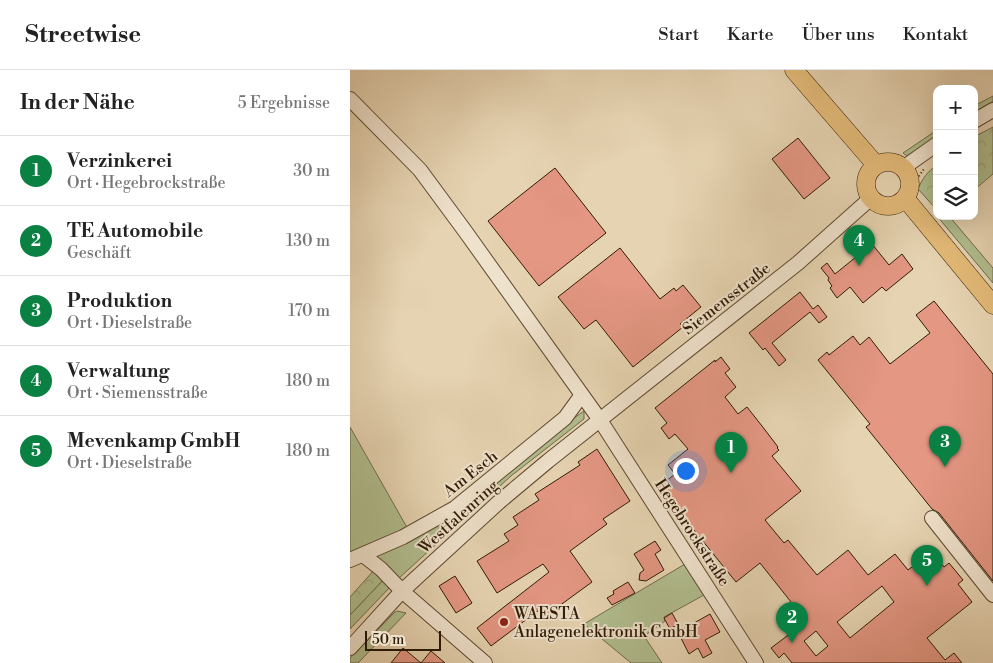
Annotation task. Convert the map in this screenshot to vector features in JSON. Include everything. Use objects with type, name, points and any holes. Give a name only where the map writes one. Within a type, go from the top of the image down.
[{"type":"main road","points":[[794,70],[874,162],[890,162],[907,166],[910,183],[906,201]]},
{"type":"main road","points":[[874,162],[867,177],[869,200],[884,206],[892,206],[906,201]]},
{"type":"main road","points":[[906,201],[993,305]]},
{"type":"street","name":"Hegebrockstraße","points":[[350,98],[420,170],[471,238],[581,396],[600,420],[756,663]]},
{"type":"street","points":[[978,118],[993,110]]},
{"type":"street","points":[[907,166],[933,147]]},
{"type":"street","name":"Siemensstraße","points":[[600,420],[798,263],[869,200]]},
{"type":"street","name":"Am Esch","points":[[357,558],[403,537],[455,508],[565,418],[581,396]]},
{"type":"street","name":"Westfalenring","points":[[350,648],[402,592],[499,502],[600,420]]},
{"type":"street","points":[[932,518],[993,595]]},
{"type":"street","name":"Am Esch","points":[[357,558],[382,569],[402,592],[481,662]]},
{"type":"path","points":[[894,154],[905,158],[907,166],[916,176],[916,188],[913,196],[897,209],[886,210],[877,208],[863,194],[860,184],[861,173],[865,165],[874,162],[879,155],[894,154]]},
{"type":"green space","points":[[993,96],[993,101],[978,110],[978,104]]},
{"type":"green space","points":[[993,127],[993,174],[978,187],[978,175],[978,135]]},
{"type":"green space","points":[[933,133],[933,140],[907,156],[903,153]]},
{"type":"green space","points":[[933,168],[933,206],[918,189]]},
{"type":"green space","points":[[940,220],[952,220],[993,268],[993,283]]},
{"type":"green space","points":[[584,411],[584,419],[511,476],[398,579],[376,560],[376,551],[400,541]]},
{"type":"green space","points":[[350,427],[409,531],[350,558]]},
{"type":"green space","points":[[685,564],[704,595],[664,617],[665,621],[644,636],[662,663],[631,663],[584,624]]},
{"type":"green space","points":[[376,568],[385,578],[350,615],[350,597]]},
{"type":"green space","points":[[385,578],[392,585],[350,629],[350,615]]},
{"type":"green space","points":[[397,611],[406,613],[358,663],[350,663],[350,658]]},
{"type":"building","points":[[798,138],[830,178],[804,199],[772,159]]},
{"type":"building","points":[[555,168],[606,233],[539,286],[488,221]]},
{"type":"building","points":[[872,244],[889,265],[902,254],[913,269],[886,291],[882,287],[863,303],[850,287],[837,298],[830,288],[832,286],[828,280],[829,278],[821,268],[827,263],[835,274]]},
{"type":"building","points":[[620,248],[660,299],[674,288],[676,291],[683,285],[701,307],[680,324],[683,327],[633,367],[596,320],[584,329],[558,297]]},
{"type":"building","points":[[800,292],[813,309],[818,305],[827,317],[819,323],[810,312],[772,343],[786,360],[779,366],[765,348],[763,350],[749,333]]},
{"type":"building","points":[[934,301],[993,374],[993,581],[939,513],[932,509],[866,427],[870,424],[818,360],[827,352],[829,355],[853,336],[860,345],[869,337],[890,364],[930,333],[916,315]]},
{"type":"building","points":[[721,357],[730,369],[725,373],[736,387],[725,397],[738,414],[747,407],[778,447],[779,450],[772,456],[801,491],[765,520],[784,543],[788,540],[817,575],[848,550],[868,575],[895,554],[908,570],[932,552],[944,567],[949,563],[963,580],[958,584],[972,602],[927,638],[945,660],[954,653],[962,663],[792,663],[784,653],[779,658],[771,648],[795,630],[792,626],[803,617],[760,563],[736,582],[659,487],[675,474],[668,465],[688,449],[675,434],[669,439],[661,428],[667,423],[655,408],[715,360],[715,362]],"holes":[[[882,586],[894,602],[850,638],[837,622]],[[816,631],[828,646],[816,656],[804,641]]]},
{"type":"building","points":[[597,449],[630,501],[603,519],[607,524],[570,551],[592,582],[544,617],[539,610],[491,646],[477,628],[549,572],[543,564],[497,593],[477,561],[509,541],[504,534],[518,525],[513,517],[539,500],[535,494],[580,465],[578,462]]},
{"type":"building","points":[[655,541],[661,550],[655,554],[664,570],[646,581],[639,580],[640,573],[644,570],[634,554]]},
{"type":"building","points":[[455,576],[472,603],[456,613],[439,586]]},
{"type":"building","points":[[628,582],[635,593],[612,605],[607,598],[614,594],[613,591]]},
{"type":"building","points":[[672,613],[678,624],[670,629],[664,618]]},
{"type":"building","points":[[710,614],[720,632],[705,640],[712,653],[703,658],[698,648],[689,654],[678,632]]},
{"type":"building","points":[[403,648],[421,663],[391,663]]},
{"type":"building","points":[[431,651],[445,663],[421,663]]},
{"type":"place","name":"Verwaltung","points":[[859,266]]},
{"type":"place","name":"Produktion","points":[[945,467]]},
{"type":"place","name":"Verzinkerei","points":[[731,473]]},
{"type":"place","name":"Mevenkamp GmbH","points":[[927,586]]},
{"type":"place","name":"WAESTA Anlagenelektronik GmbH","points":[[504,622]]},
{"type":"place","name":"TE Automobile","points":[[792,643]]}]
